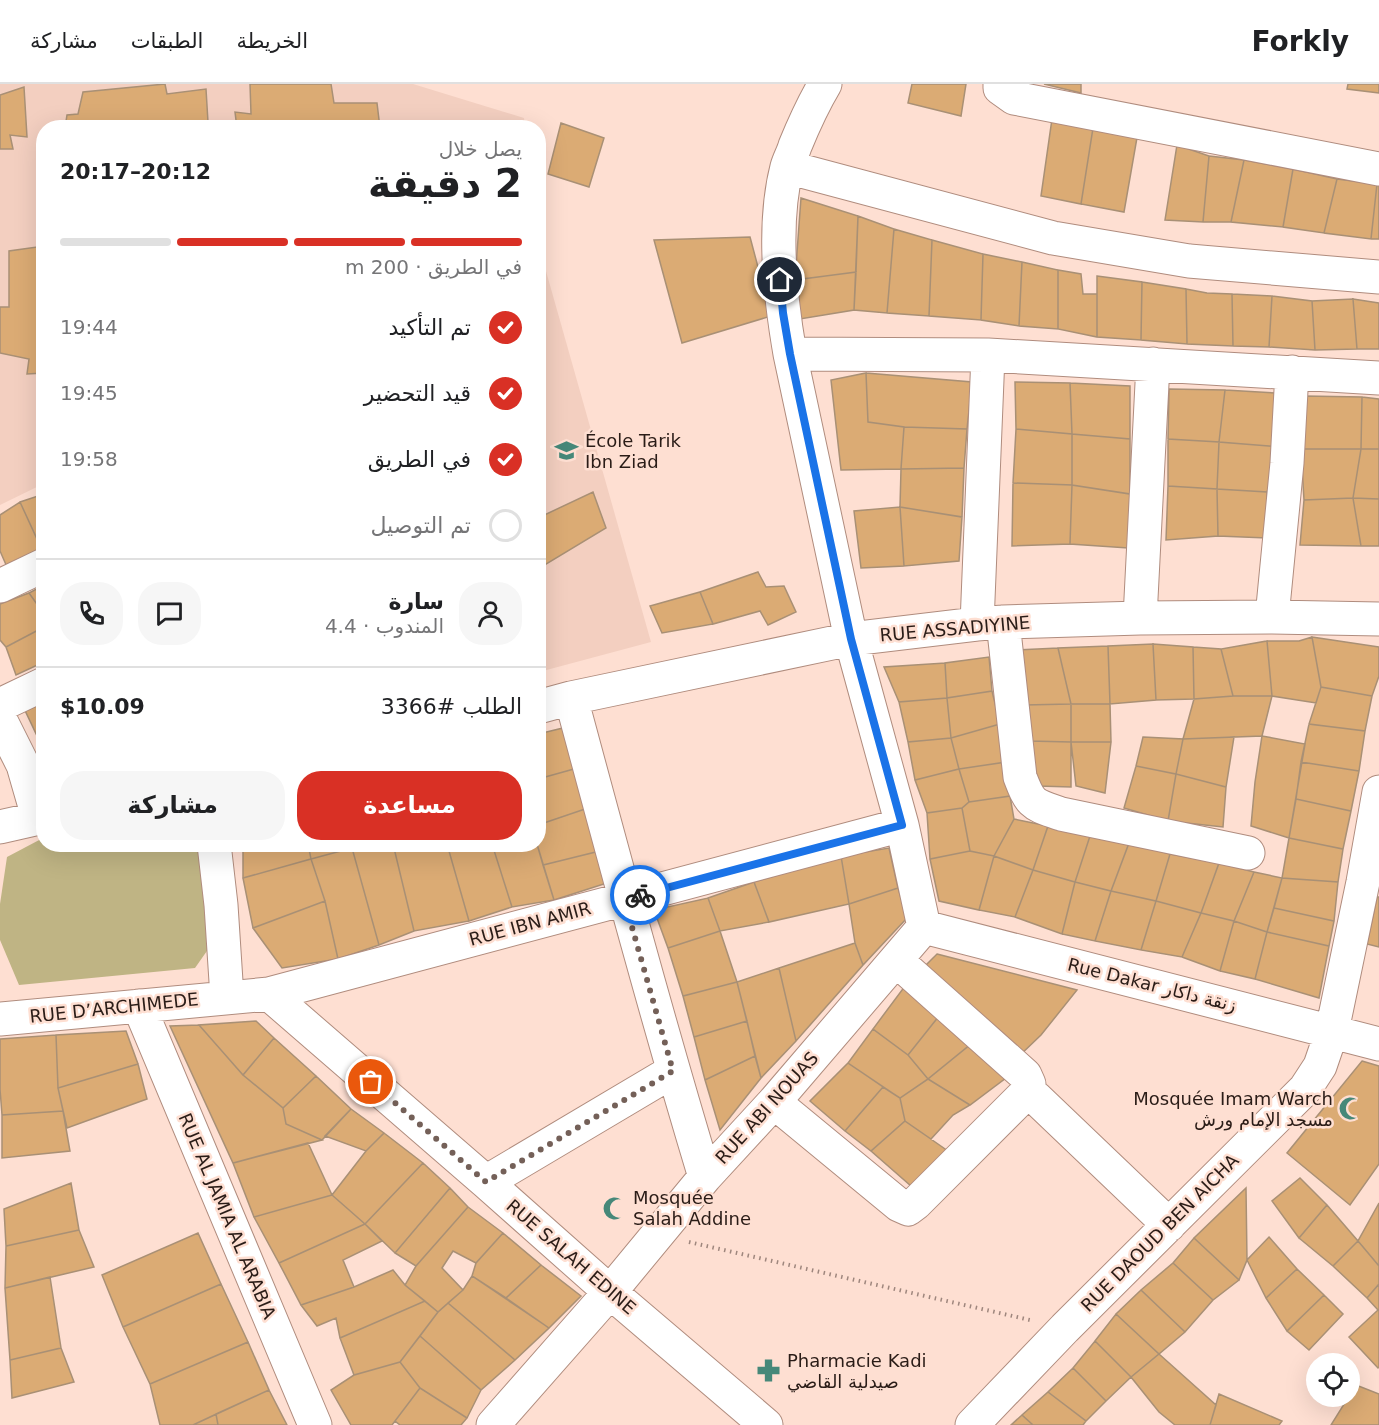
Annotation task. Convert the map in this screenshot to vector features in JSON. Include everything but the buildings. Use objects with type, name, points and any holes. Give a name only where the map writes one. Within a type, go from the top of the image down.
[{"type":"street","points":[[825,84],[812,106],[787,167],[781,207],[779,263],[783,313],[851,639],[902,825],[924,927]]},
{"type":"street","points":[[1000,84],[1000,88],[1014,98],[1379,169]]},
{"type":"street","points":[[787,167],[1053,238],[1189,261],[1379,277]]},
{"type":"street","points":[[790,354],[988,355],[1379,378]]},
{"type":"street","points":[[988,355],[990,623],[1020,777],[1026,793],[1034,804],[1061,814],[1248,853]]},
{"type":"street","points":[[1140,618],[1153,364]]},
{"type":"street","points":[[1272,617],[1287,463],[1292,372]]},
{"type":"street","points":[[0,586],[36,569]]},
{"type":"street","name":"RUE ASSADIYINE","points":[[546,705],[851,639],[990,623],[1140,618],[1379,619]]},
{"type":"street","points":[[0,705],[36,688]]},
{"type":"street","points":[[571,698],[624,899],[705,1177]]},
{"type":"street","points":[[0,719],[23,765],[36,803]]},
{"type":"street","name":"RUE DAOUD BEN AICHA","points":[[972,1425],[1065,1328],[1305,1089],[1320,1066],[1332,1031],[1371,883],[1379,792]]},
{"type":"street","points":[[0,827],[36,818]]},
{"type":"street","name":"RUE IBN AMIR","points":[[227,997],[269,994],[902,825]]},
{"type":"street","points":[[215,852],[227,997]]},
{"type":"street","name":"RUE ABI NOUAS","points":[[493,1425],[610,1292],[705,1177],[774,1102],[924,927]]},
{"type":"street","name":"Rue Dakar زنقة داكار","points":[[924,927],[1379,1044]]},
{"type":"street","points":[[896,960],[1025,1075],[1029,1084],[1029,1094]]},
{"type":"street","name":"RUE SALAH EDINE","points":[[269,994],[766,1425]]},
{"type":"street","name":"RUE D’ARCHIMEDE","points":[[0,1019],[227,997]]},
{"type":"street","name":"RUE AL JAMIA AL ARABIA","points":[[139,1006],[315,1425]]},
{"type":"street","points":[[486,1182],[673,1071]]},
{"type":"street","points":[[774,1102],[899,1205],[908,1209],[1021,1098],[1029,1094]]},
{"type":"street","points":[[1029,1094],[1036,1098],[1170,1225]]},
{"type":"path","points":[[656,1235],[1065,1328]]},
{"type":"shaded area","points":[[0,84],[413,84],[524,118],[524,120],[36,120],[36,487],[0,505]]},
{"type":"shaded area","name":"École Tarik Ibn Ziad","points":[[546,271],[651,642],[546,670]]},
{"type":"shaded area","points":[[36,842],[36,852],[209,852],[216,938],[195,968],[19,985],[0,940],[0,904],[7,857]]},
{"type":"way so far","points":[[371,1082],[486,1182],[673,1071],[624,899],[640,895]]},
{"type":"place","name":"École Tarik Ibn Ziad","points":[[567,451]]},
{"type":"place","name":"Mosquée Imam Warch مسجد الإمام ورش","points":[[1351,1109]]},
{"type":"place","name":"Mosquée Salah Addine","points":[[615,1208]]},
{"type":"place","name":"Pharmacie Kadi صيدلية القاضي","points":[[769,1371]]},
{"type":"route","points":[[640,895],[902,825],[851,639],[790,354],[780,280]]}]
